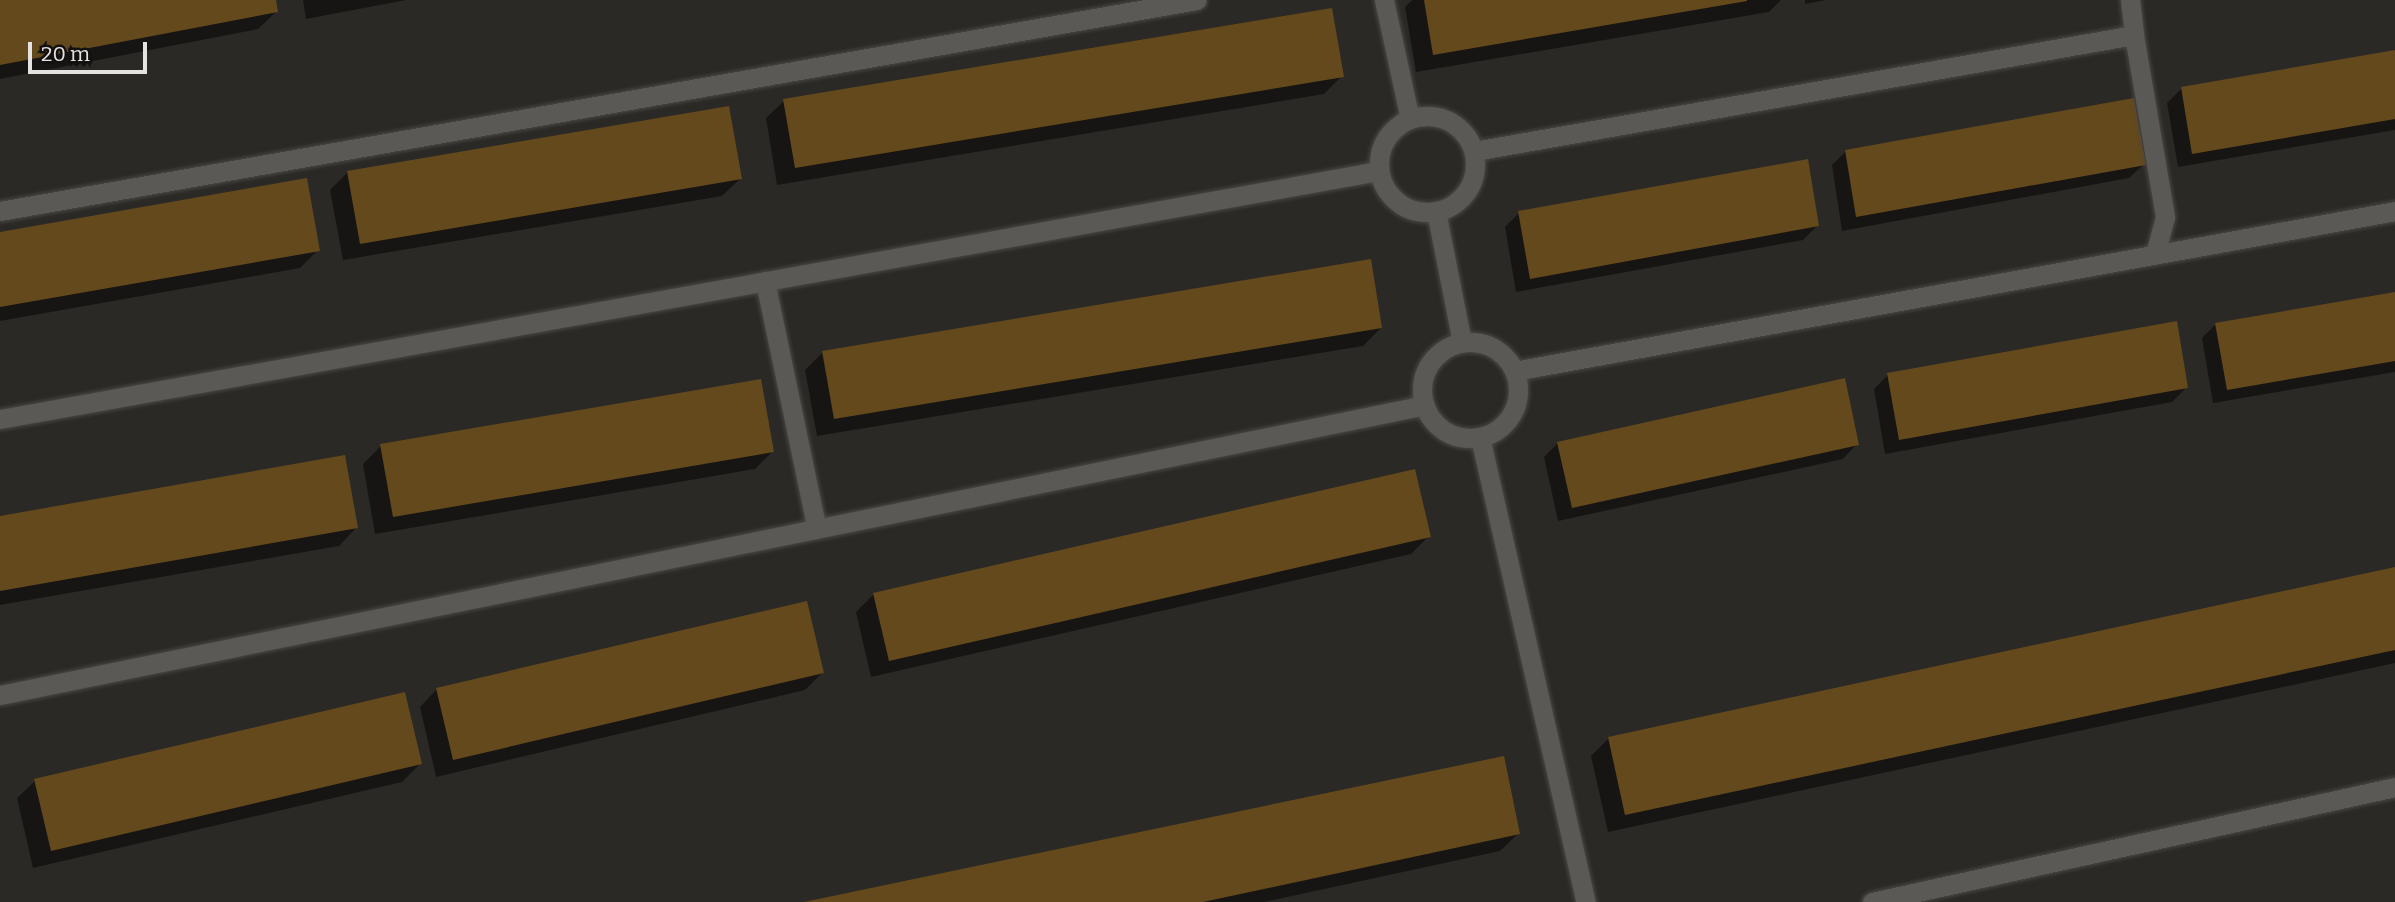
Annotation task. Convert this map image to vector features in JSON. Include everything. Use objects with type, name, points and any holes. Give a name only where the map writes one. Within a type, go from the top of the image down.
[{"type":"street","points":[[0,211],[1196,0]]},
{"type":"street","points":[[1384,0],[1410,119]]},
{"type":"street","points":[[2130,0],[2165,217],[2155,254]]},
{"type":"street","points":[[1474,151],[2134,35]]},
{"type":"street","points":[[1441,118],[1467,136],[1474,151],[1476,164],[1468,189],[1449,207],[1421,212],[1393,199],[1379,171],[1385,140],[1410,119],[1441,118]]},
{"type":"street","points":[[0,419],[1379,171]]},
{"type":"street","points":[[1436,211],[1462,342]]},
{"type":"street","points":[[1514,370],[2395,211]]},
{"type":"street","points":[[765,281],[817,529]]},
{"type":"street","points":[[1462,342],[1481,343],[1498,350],[1514,370],[1518,390],[1511,416],[1500,428],[1480,437],[1452,435],[1438,426],[1425,405],[1423,378],[1430,361],[1444,349],[1462,342]]},
{"type":"street","points":[[0,695],[1425,405]]},
{"type":"street","points":[[1480,437],[1586,902]]},
{"type":"street","points":[[1872,902],[2395,787]]},
{"type":"building","points":[[0,0],[276,0],[278,12],[0,65]]},
{"type":"building","points":[[1424,0],[1747,0],[1747,1],[1433,55]]},
{"type":"building","points":[[1332,8],[1344,77],[795,168],[783,99]]},
{"type":"building","points":[[2395,50],[2395,119],[2192,154],[2181,87]]},
{"type":"building","points":[[2134,98],[2146,165],[1856,217],[1845,150]]},
{"type":"building","points":[[729,106],[742,179],[360,244],[347,171]]},
{"type":"building","points":[[1808,159],[1819,226],[1530,279],[1518,211]]},
{"type":"building","points":[[307,178],[320,251],[0,307],[0,232]]},
{"type":"building","points":[[1371,259],[1382,328],[834,419],[822,351]]},
{"type":"building","points":[[2395,292],[2395,361],[2227,390],[2215,323]]},
{"type":"building","points":[[2177,321],[2188,388],[1899,440],[1887,373]]},
{"type":"building","points":[[1845,378],[1859,445],[1572,508],[1557,442]]},
{"type":"building","points":[[761,379],[774,452],[393,517],[380,444]]},
{"type":"building","points":[[345,455],[358,528],[0,591],[0,516]]},
{"type":"building","points":[[1415,469],[1431,537],[889,661],[873,593]]},
{"type":"building","points":[[2395,567],[2395,650],[1625,815],[1608,737]]},
{"type":"building","points":[[807,601],[824,673],[453,760],[436,688]]},
{"type":"building","points":[[405,692],[422,764],[51,851],[34,779]]},
{"type":"building","points":[[1504,756],[1520,834],[1203,902],[804,902]]}]
